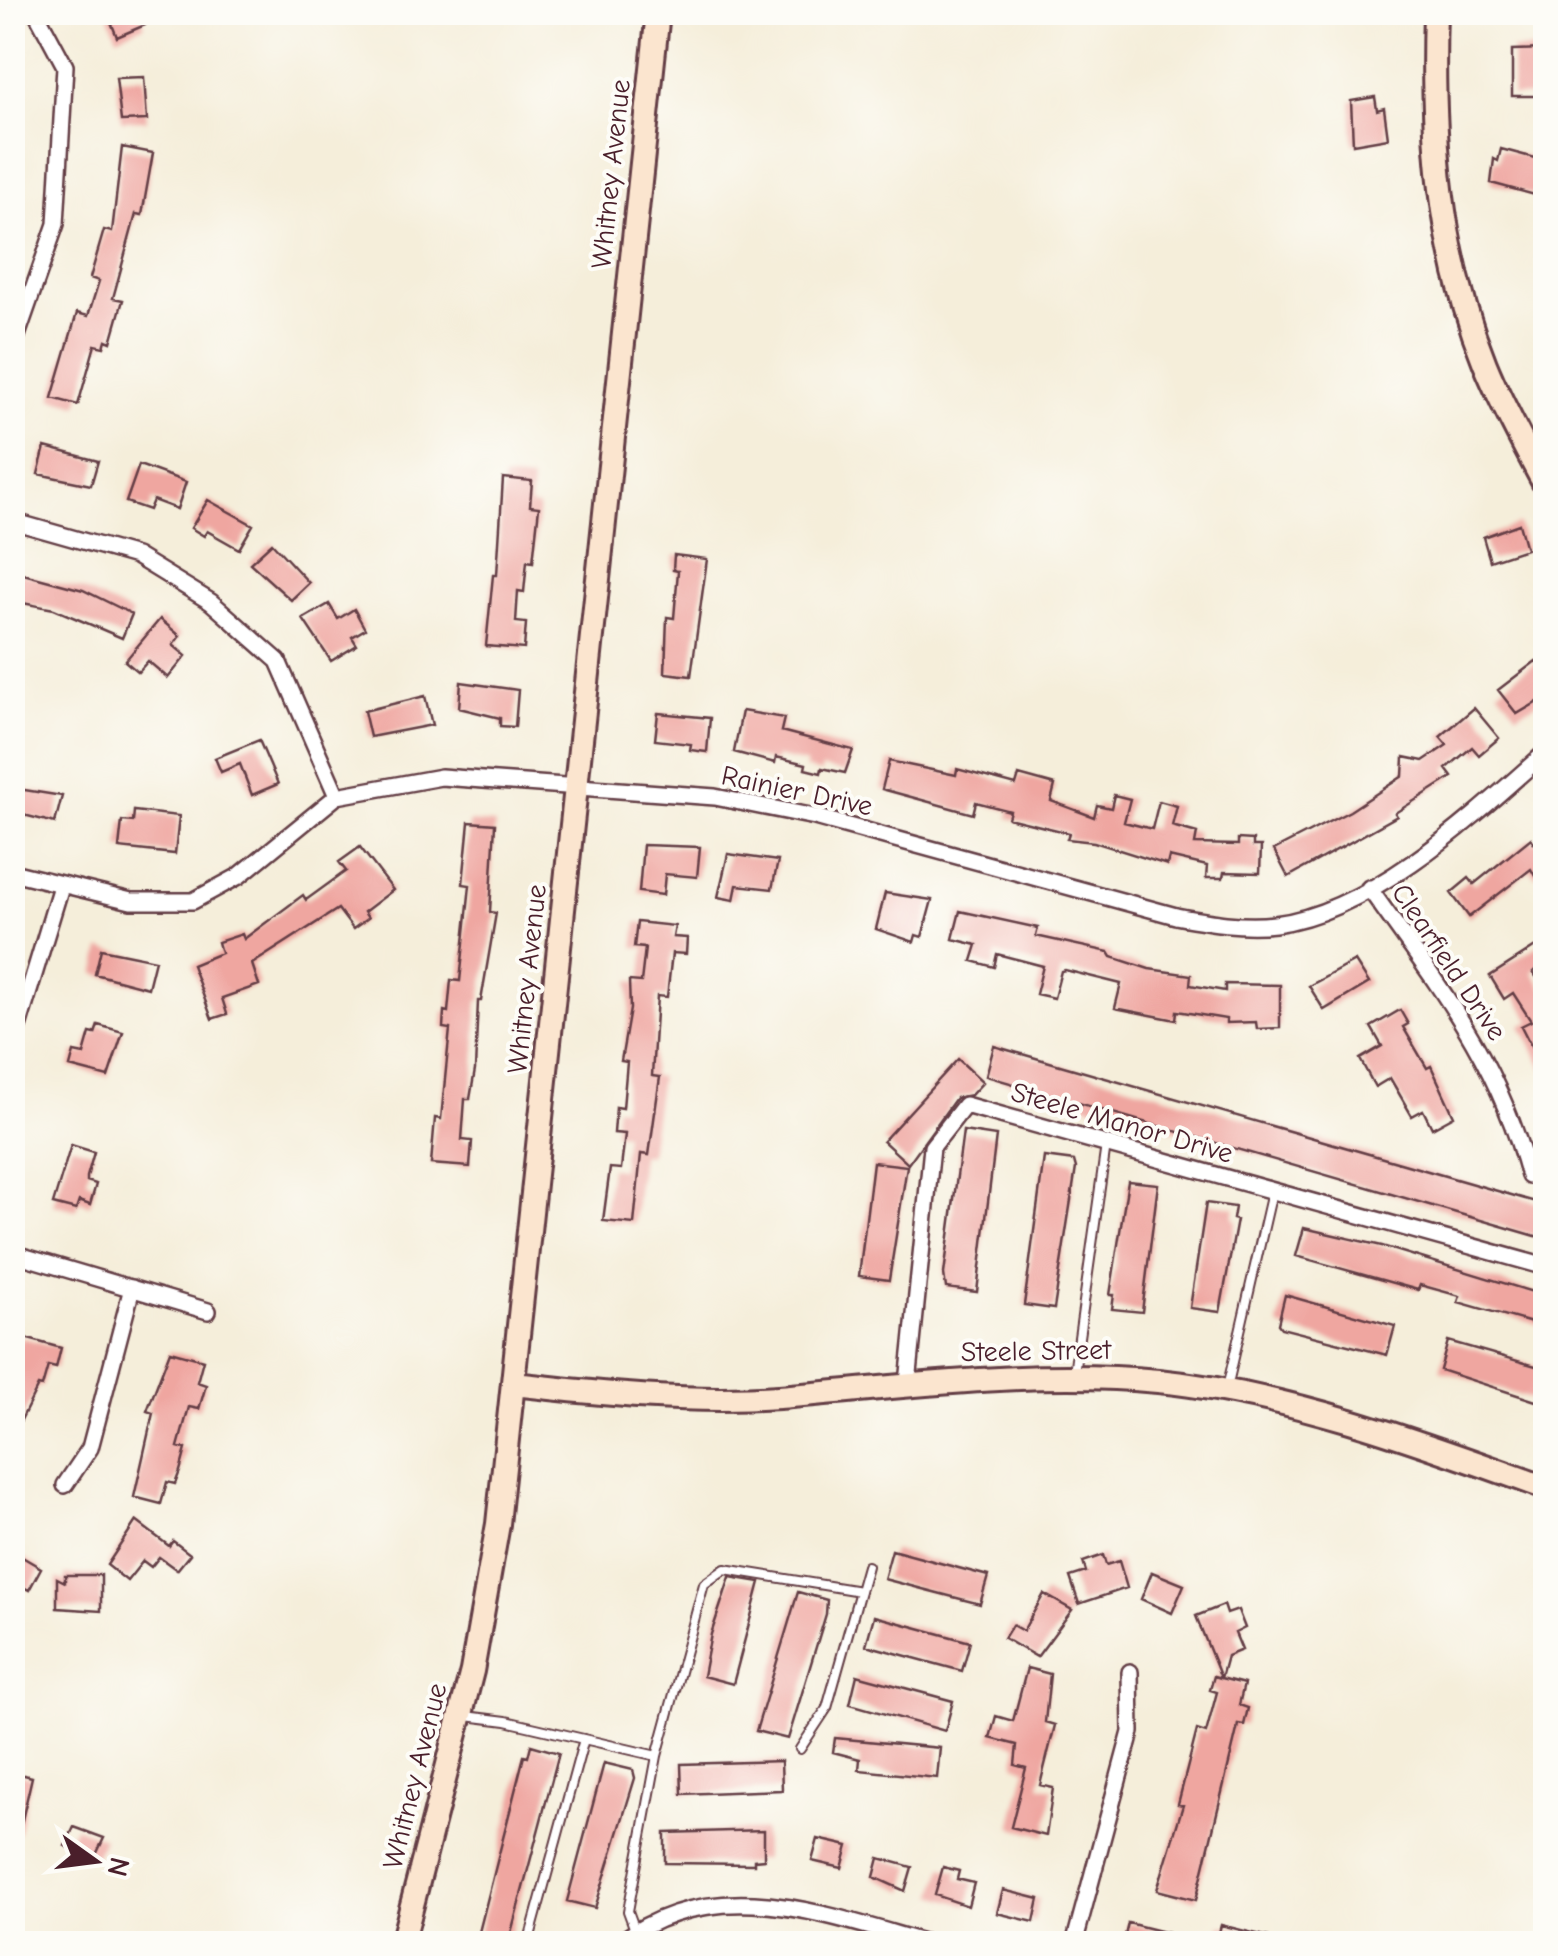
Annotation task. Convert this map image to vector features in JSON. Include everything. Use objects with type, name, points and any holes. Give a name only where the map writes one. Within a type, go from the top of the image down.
[{"type":"main road","name":"Whitney Avenue","points":[[402,1944],[461,1716],[498,1524],[658,12]]},
{"type":"main road","points":[[1434,12],[1434,154],[1451,254],[1485,365],[1546,487]]},
{"type":"main road","name":"Steele Street","points":[[514,1384],[694,1399],[777,1397],[908,1383],[1074,1377],[1159,1381],[1226,1392],[1427,1446],[1546,1488]]},
{"type":"street","points":[[12,350],[56,224],[65,66],[36,12]]},
{"type":"street","points":[[12,520],[136,556],[211,602],[278,660],[338,796]]},
{"type":"street","name":"Rainier Drive","points":[[12,872],[131,901],[194,902],[239,876],[338,796],[442,777],[714,797],[816,817],[1157,910],[1228,925],[1276,924],[1320,912],[1369,888],[1450,835],[1546,752]]},
{"type":"street","points":[[12,1047],[62,886]]},
{"type":"street","name":"Clearfield Drive","points":[[1369,888],[1473,1036],[1512,1114],[1530,1176]]},
{"type":"street","name":"Steele Manor Drive","points":[[908,1383],[932,1147],[965,1105],[1546,1267]]},
{"type":"street","points":[[12,1254],[208,1311]]},
{"type":"street","points":[[65,1485],[90,1448],[132,1288]]},
{"type":"street","points":[[1074,1944],[1131,1732],[1130,1672]]},
{"type":"street","points":[[618,1944],[635,1930],[694,1907],[744,1901],[787,1904],[930,1944]]},
{"type":"lane","points":[[1074,1377],[1106,1144]]},
{"type":"lane","points":[[1226,1392],[1272,1191]]},
{"type":"lane","points":[[800,1749],[827,1708],[867,1566]]},
{"type":"lane","points":[[635,1930],[628,1911],[656,1756],[704,1584],[725,1569],[860,1591]]},
{"type":"lane","points":[[461,1716],[656,1756]]},
{"type":"lane","points":[[528,1944],[584,1739]]},
{"type":"building","points":[[107,12],[140,12],[145,25],[117,37]]},
{"type":"building","points":[[1546,49],[1546,96],[1512,96],[1512,50]]},
{"type":"building","points":[[144,77],[147,120],[121,121],[116,78]]},
{"type":"building","points":[[1375,97],[1377,110],[1384,108],[1388,138],[1353,144],[1351,101]]},
{"type":"building","points":[[122,147],[153,153],[142,215],[136,214],[113,298],[123,300],[111,342],[106,340],[104,347],[95,345],[78,405],[52,398],[77,313],[88,316],[99,281],[90,278],[104,230],[112,232]]},
{"type":"building","points":[[1501,149],[1546,161],[1546,198],[1491,183],[1494,159],[1498,161]]},
{"type":"building","points":[[45,447],[98,461],[91,485],[38,474]]},
{"type":"building","points":[[139,465],[186,482],[177,509],[153,500],[149,510],[126,502]]},
{"type":"building","points":[[503,478],[532,481],[530,506],[539,507],[533,562],[527,561],[524,592],[518,591],[516,622],[526,623],[524,649],[486,646],[493,575],[497,575]]},
{"type":"building","points":[[208,500],[253,525],[239,549],[207,531],[204,536],[191,528]]},
{"type":"building","points":[[1519,524],[1526,549],[1490,561],[1483,537]]},
{"type":"building","points":[[272,543],[309,583],[291,600],[250,563]]},
{"type":"building","points":[[674,555],[707,559],[691,676],[665,673],[667,617],[674,618],[678,571],[673,570]]},
{"type":"building","points":[[12,571],[83,590],[132,614],[122,638],[54,609],[12,601]]},
{"type":"building","points":[[329,604],[338,619],[354,609],[365,629],[352,637],[357,645],[331,661],[303,619]]},
{"type":"building","points":[[160,619],[180,636],[173,645],[186,656],[168,678],[148,661],[138,672],[125,661]]},
{"type":"building","points":[[1546,659],[1546,697],[1517,714],[1498,690],[1536,661],[1539,664]]},
{"type":"building","points":[[461,682],[518,690],[515,727],[500,726],[500,718],[459,708]]},
{"type":"building","points":[[425,696],[432,725],[370,737],[364,711]]},
{"type":"building","points":[[1474,708],[1499,738],[1479,755],[1472,747],[1446,769],[1452,777],[1395,813],[1397,816],[1288,877],[1274,850],[1350,811],[1403,776],[1404,757],[1423,761],[1447,745],[1440,737]]},
{"type":"building","points":[[742,711],[784,718],[781,731],[853,750],[845,773],[822,768],[821,773],[805,769],[806,764],[776,757],[775,763],[734,752]]},
{"type":"building","points":[[658,713],[710,718],[707,752],[690,750],[691,744],[655,740]]},
{"type":"building","points":[[259,740],[278,784],[252,795],[240,764],[221,772],[215,758]]},
{"type":"building","points":[[889,761],[956,775],[957,769],[1016,785],[1019,775],[1055,785],[1051,801],[1094,817],[1097,805],[1111,808],[1114,795],[1130,799],[1124,822],[1152,829],[1159,801],[1177,806],[1172,826],[1197,833],[1195,844],[1238,845],[1238,839],[1253,840],[1253,846],[1261,846],[1260,873],[1224,872],[1223,878],[1206,878],[1207,866],[1169,857],[1167,865],[1094,842],[1067,839],[1069,833],[1008,818],[1010,811],[976,802],[973,814],[882,789]]},
{"type":"building","points":[[12,788],[62,796],[55,823],[12,812]]},
{"type":"building","points":[[134,811],[179,816],[175,854],[119,848],[122,821],[133,822]]},
{"type":"building","points":[[469,822],[495,824],[490,912],[496,913],[478,1001],[475,1070],[470,1099],[465,1099],[462,1140],[472,1141],[470,1167],[431,1164],[435,1118],[441,1119],[450,1029],[443,1028],[444,1011],[448,1012],[451,980],[460,981],[470,885],[463,884]]},
{"type":"building","points":[[1546,835],[1546,869],[1535,876],[1531,869],[1469,917],[1451,893],[1469,878],[1474,884],[1531,838],[1534,843]]},
{"type":"building","points":[[643,845],[700,847],[697,877],[665,874],[663,895],[639,892]]},
{"type":"building","points":[[360,847],[393,890],[364,912],[368,918],[353,929],[338,909],[252,964],[259,985],[222,998],[227,1014],[212,1019],[192,965],[221,953],[218,942],[242,934],[244,939],[303,895],[306,900],[346,871],[339,862]]},
{"type":"building","points":[[728,854],[778,861],[772,889],[737,885],[734,900],[718,897]]},
{"type":"building","points":[[885,893],[932,900],[922,937],[916,935],[914,942],[876,929]]},
{"type":"building","points":[[960,911],[1038,928],[1036,936],[1109,952],[1112,957],[1149,969],[1191,975],[1190,985],[1225,991],[1225,984],[1280,985],[1280,1028],[1257,1029],[1256,1022],[1226,1023],[1226,1019],[1177,1011],[1176,1020],[1115,1008],[1121,984],[1065,970],[1061,971],[1054,998],[1036,994],[1043,966],[997,954],[994,967],[972,961],[977,945],[953,939]]},
{"type":"building","points":[[637,922],[675,926],[673,937],[687,938],[686,954],[672,953],[667,997],[657,996],[652,1076],[660,1077],[649,1155],[641,1154],[634,1224],[603,1221],[610,1168],[621,1169],[625,1134],[614,1133],[616,1107],[623,1108],[627,1062],[621,1061],[630,1009],[629,981],[641,982],[645,948],[634,947]]},
{"type":"building","points":[[1537,946],[1546,960],[1533,972],[1546,992],[1546,1075],[1521,1026],[1531,1021],[1513,993],[1504,999],[1490,976]]},
{"type":"building","points":[[101,949],[155,960],[148,988],[95,974]]},
{"type":"building","points":[[1355,961],[1369,983],[1324,1010],[1309,986]]},
{"type":"building","points":[[1400,1010],[1408,1024],[1403,1027],[1427,1068],[1431,1066],[1454,1116],[1432,1128],[1423,1110],[1412,1116],[1390,1078],[1375,1087],[1360,1059],[1382,1046],[1371,1027]]},
{"type":"building","points":[[98,1025],[123,1032],[108,1077],[70,1067],[74,1052],[84,1054],[90,1033],[95,1034]]},
{"type":"building","points":[[994,1046],[1546,1205],[1546,1239],[986,1076]]},
{"type":"building","points":[[958,1059],[983,1082],[971,1095],[956,1098],[908,1164],[883,1141]]},
{"type":"building","points":[[963,1131],[996,1136],[977,1292],[946,1288],[944,1274]]},
{"type":"building","points":[[71,1145],[94,1152],[87,1177],[87,1181],[96,1184],[90,1205],[79,1201],[76,1210],[53,1204]]},
{"type":"building","points":[[1044,1157],[1074,1161],[1076,1168],[1054,1309],[1024,1305]]},
{"type":"building","points":[[873,1162],[907,1166],[889,1280],[859,1276]]},
{"type":"building","points":[[1128,1181],[1158,1184],[1142,1312],[1112,1309],[1114,1295],[1110,1295]]},
{"type":"building","points":[[1206,1203],[1235,1207],[1233,1219],[1237,1220],[1220,1312],[1190,1308]]},
{"type":"building","points":[[1304,1228],[1382,1246],[1546,1296],[1546,1327],[1458,1302],[1460,1296],[1420,1285],[1418,1290],[1296,1256]]},
{"type":"building","points":[[1285,1295],[1395,1326],[1387,1355],[1281,1328],[1278,1324]]},
{"type":"building","points":[[21,1337],[61,1348],[56,1368],[48,1366],[42,1387],[38,1386],[12,1438],[12,1360]]},
{"type":"building","points":[[1448,1341],[1546,1369],[1542,1403],[1440,1370]]},
{"type":"building","points":[[170,1351],[203,1360],[197,1382],[206,1385],[199,1409],[189,1407],[178,1447],[186,1449],[180,1471],[175,1484],[167,1482],[161,1504],[134,1497],[153,1413],[147,1411]]},
{"type":"building","points":[[136,1521],[169,1546],[173,1541],[190,1554],[177,1570],[159,1557],[151,1567],[143,1561],[127,1581],[107,1565]]},
{"type":"building","points":[[892,1550],[988,1576],[980,1604],[884,1579]]},
{"type":"building","points":[[12,1551],[41,1568],[29,1590],[12,1581]]},
{"type":"building","points":[[1103,1555],[1106,1565],[1119,1561],[1127,1588],[1079,1604],[1070,1577],[1086,1572],[1083,1562]]},
{"type":"building","points":[[1152,1572],[1184,1585],[1172,1613],[1141,1599]]},
{"type":"building","points":[[65,1575],[101,1575],[101,1611],[57,1608],[57,1578],[65,1582]]},
{"type":"building","points":[[730,1577],[760,1582],[733,1684],[703,1676],[711,1634]]},
{"type":"building","points":[[798,1592],[827,1600],[788,1739],[756,1731]]},
{"type":"building","points":[[1044,1594],[1072,1610],[1037,1657],[1004,1638],[1012,1625],[1023,1631]]},
{"type":"building","points":[[1224,1605],[1227,1614],[1238,1610],[1245,1628],[1235,1633],[1242,1650],[1227,1656],[1221,1678],[1196,1616]]},
{"type":"building","points":[[874,1616],[970,1642],[962,1671],[866,1645]]},
{"type":"building","points":[[1027,1668],[1050,1674],[1045,1722],[1055,1725],[1040,1785],[1053,1788],[1046,1836],[1011,1827],[1026,1768],[1015,1765],[1017,1745],[990,1738],[996,1716],[1013,1721]]},
{"type":"building","points":[[857,1675],[953,1701],[945,1731],[850,1704]]},
{"type":"building","points":[[1214,1676],[1244,1684],[1239,1705],[1248,1708],[1244,1725],[1238,1724],[1196,1900],[1157,1890],[1183,1805],[1178,1804],[1197,1730],[1206,1733],[1217,1692],[1210,1690]]},
{"type":"building","points":[[835,1738],[940,1748],[937,1778],[859,1770],[860,1759],[833,1752]]},
{"type":"building","points":[[531,1745],[559,1753],[508,1944],[476,1944],[524,1756],[528,1757]]},
{"type":"building","points":[[781,1761],[782,1790],[682,1794],[681,1764]]},
{"type":"building","points":[[604,1763],[633,1770],[635,1778],[595,1908],[567,1901]]},
{"type":"building","points":[[12,1772],[32,1777],[19,1833],[12,1832]]},
{"type":"building","points":[[74,1827],[104,1838],[94,1859],[65,1846]]},
{"type":"building","points":[[764,1830],[764,1859],[754,1860],[754,1864],[665,1863],[665,1833]]},
{"type":"building","points":[[818,1839],[848,1846],[842,1868],[812,1861]]},
{"type":"building","points":[[879,1858],[912,1867],[905,1891],[874,1877]]},
{"type":"building","points":[[943,1867],[959,1871],[957,1879],[974,1883],[968,1906],[935,1895]]},
{"type":"building","points":[[1003,1890],[1039,1899],[1034,1922],[997,1913]]},
{"type":"building","points":[[1128,1923],[1188,1938],[1187,1944],[1123,1944]]},
{"type":"building","points":[[1221,1925],[1273,1938],[1272,1944],[1216,1944]]}]
